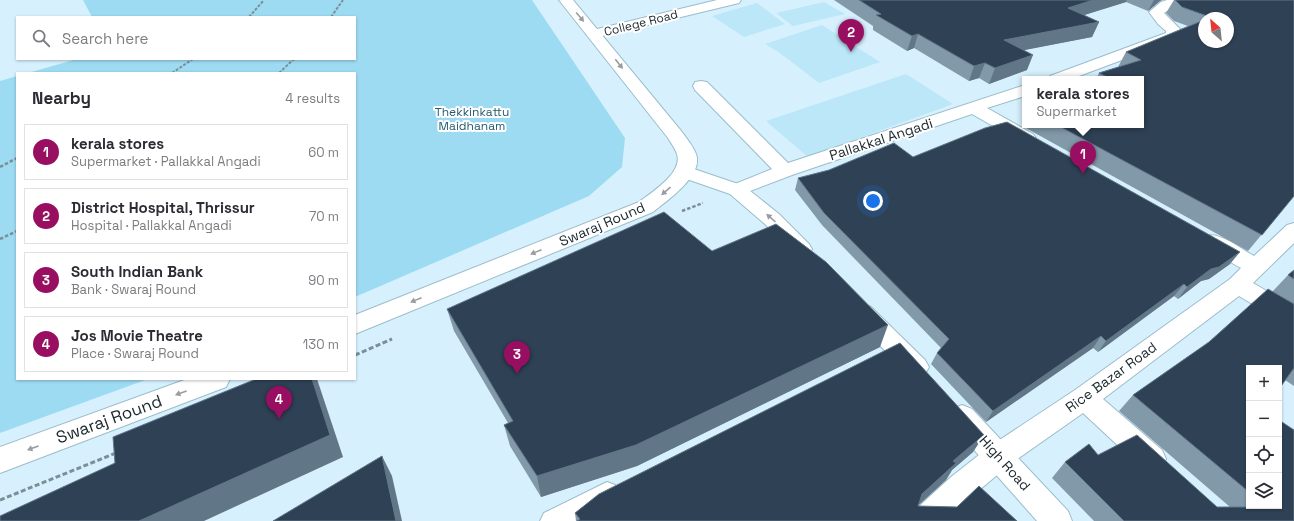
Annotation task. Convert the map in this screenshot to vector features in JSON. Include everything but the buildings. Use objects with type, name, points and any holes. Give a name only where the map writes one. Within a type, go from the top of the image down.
[{"type":"street","points":[[566,0],[676,136],[688,155],[685,172],[737,190],[772,219],[815,264]]},
{"type":"street","name":"College Road","points":[[594,34],[734,0]]},
{"type":"street","points":[[1064,76],[1173,36],[1174,30],[1163,21],[1156,12],[1166,5],[1180,0]]},
{"type":"street","points":[[701,86],[785,171]]},
{"type":"street","name":"Pallakkal Angadi","points":[[737,190],[785,171],[1022,91]]},
{"type":"street","points":[[974,108],[1043,147]]},
{"type":"street","name":"Swaraj Round","points":[[356,325],[646,207],[668,190],[685,172]]},
{"type":"street","name":"Rice Bazar Road","points":[[925,521],[961,487],[999,456],[1084,398],[1238,285],[1294,230]]},
{"type":"street","points":[[1194,232],[1256,267]]},
{"type":"street","points":[[1238,285],[1294,318]]},
{"type":"street","points":[[848,297],[930,382]]},
{"type":"street","name":"Swaraj Round","points":[[0,460],[214,380]]},
{"type":"street","points":[[1084,398],[1170,475]]},
{"type":"street","name":"High Road","points":[[946,399],[1057,521]]},
{"type":"lane","points":[[876,358],[898,348]]},
{"type":"lane","points":[[552,521],[623,486]]},
{"type":"path","points":[[249,16],[264,0]]},
{"type":"path","points":[[332,16],[343,0]]},
{"type":"path","points":[[174,72],[192,60]]},
{"type":"path","points":[[280,72],[293,60]]},
{"type":"path","points":[[0,167],[16,159]]},
{"type":"path","points":[[0,239],[16,231]]},
{"type":"path","points":[[0,500],[121,450]]},
{"type":"shaded area","points":[[824,2],[845,14],[793,26],[776,13]]},
{"type":"shaded area","points":[[757,3],[785,24],[744,37],[712,16]]},
{"type":"shaded area","points":[[822,25],[880,62],[819,83],[780,53],[765,44]]},
{"type":"shaded area","points":[[906,74],[953,104],[808,157],[766,121]]},
{"type":"green space","name":"Thekkinkattu Maidhanam","points":[[83,0],[532,0],[625,138],[622,167],[589,196],[356,297],[356,72],[32,72],[74,60],[356,60],[356,16],[91,16]]},
{"type":"green space","points":[[16,76],[16,380],[145,380],[0,433],[0,81]]},
{"type":"place","name":"District Hospital, Thrissur","points":[[851,52]]},
{"type":"place","name":"kerala stores","points":[[1083,174]]},
{"type":"place","name":"South Indian Bank","points":[[517,374]]},
{"type":"place","name":"Jos Movie Theatre","points":[[279,419]]}]
